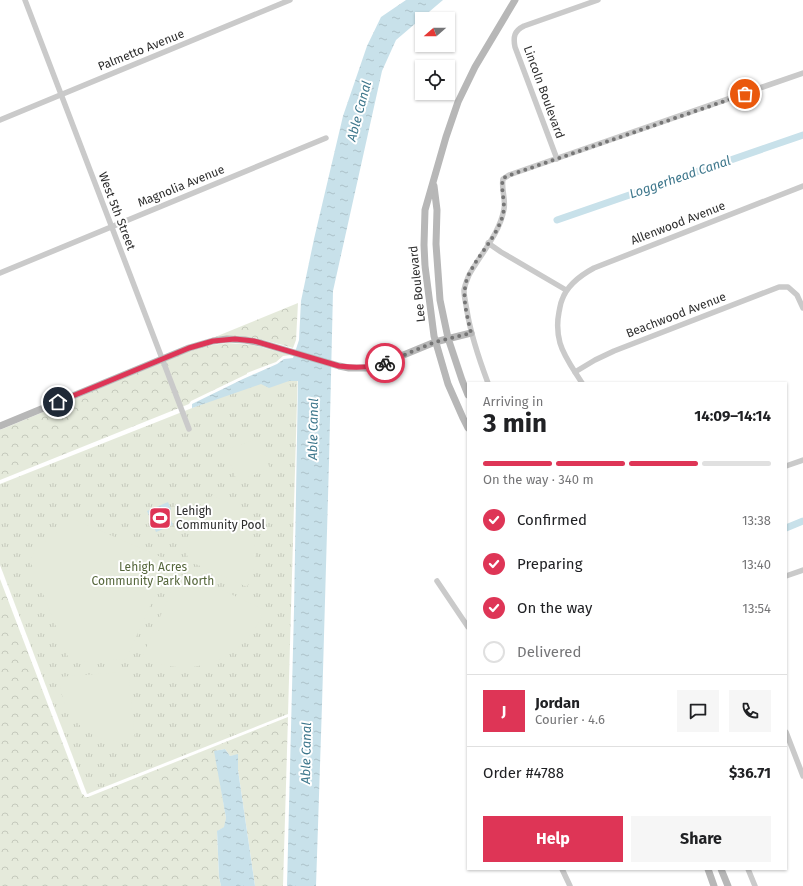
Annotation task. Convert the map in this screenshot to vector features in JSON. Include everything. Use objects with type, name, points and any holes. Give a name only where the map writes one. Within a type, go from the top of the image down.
[{"type":"main road","name":"Lee Boulevard","points":[[467,426],[448,384],[435,342],[425,266],[425,210],[452,121],[467,82],[488,43],[515,0]]},
{"type":"main road","name":"Lee Boulevard","points":[[433,181],[437,210],[436,244],[440,300],[448,338],[467,392]]},
{"type":"main road","points":[[0,426],[206,342],[227,339],[254,341],[339,366],[349,368],[366,368],[384,363],[435,342],[471,333]]},
{"type":"main road","points":[[708,870],[714,886]]},
{"type":"main road","points":[[721,870],[728,886]]},
{"type":"street","name":"West 5th Street","points":[[25,0],[189,429]]},
{"type":"street","name":"Palmetto Avenue","points":[[0,120],[290,0]]},
{"type":"street","name":"Lincoln Boulevard","points":[[556,159],[513,40],[515,33],[519,28],[598,0]]},
{"type":"street","points":[[488,382],[474,345],[464,296],[466,282],[473,267],[502,218],[504,210],[502,185],[503,178],[803,73]]},
{"type":"street","name":"Magnolia Avenue","points":[[0,273],[326,138]]},
{"type":"street","name":"Allenwood Avenue","points":[[566,290],[578,278],[594,268],[803,186]]},
{"type":"street","points":[[488,243],[566,290],[558,318],[558,335],[564,354],[581,382]]},
{"type":"street","name":"Beachwood Avenue","points":[[575,372],[614,351],[779,287],[788,287],[798,295],[803,308]]},
{"type":"street","points":[[787,466],[803,460]]},
{"type":"street","points":[[787,576],[803,570]]},
{"type":"street","points":[[437,581],[467,626]]},
{"type":"street","points":[[787,735],[803,776]]},
{"type":"street","points":[[562,870],[570,886]]},
{"type":"street","points":[[748,870],[755,886]]},
{"type":"green space","points":[[298,303],[296,340],[293,348],[264,340],[245,337],[215,337]]},
{"type":"green space","points":[[227,343],[253,345],[291,355],[283,356],[276,362],[247,373],[191,401],[189,404],[0,480],[0,430],[190,351],[206,346]]},
{"type":"green space","name":"Lehigh Acres Community Park North","points":[[298,366],[288,714],[87,794],[0,565],[0,484]]},
{"type":"green space","points":[[259,438],[270,469],[237,481],[225,450]]},
{"type":"green space","points":[[212,495],[236,508],[247,519],[256,553],[253,573],[247,587],[189,561],[186,552]]},
{"type":"green space","points":[[73,519],[161,557],[166,571],[126,659],[78,662],[68,657],[30,561],[35,550]]},
{"type":"green space","points":[[187,574],[265,610],[258,624],[247,639],[228,655],[206,664],[194,667],[169,666],[142,657],[178,577]]},
{"type":"green space","points":[[0,579],[82,794],[85,797],[288,717],[283,886],[255,886],[238,770],[238,755],[230,756],[225,749],[215,751],[226,818],[225,827],[217,831],[219,877],[221,886],[0,886]]},
{"type":"green space","points":[[122,672],[129,679],[135,741],[107,740],[93,735],[74,719],[66,706],[61,691],[59,677]]},
{"type":"water","name":"Able Canal","points":[[406,0],[443,0],[429,12],[415,12],[415,24],[396,40],[382,71],[333,291],[316,886],[287,886],[298,381],[289,381],[269,388],[261,384],[192,408],[192,404],[277,364],[284,359],[293,358],[299,340],[301,301],[343,116],[367,46],[381,17]]},
{"type":"water","name":"Lehigh Community Pool","points":[[168,502],[171,509],[167,511],[173,525],[156,532],[147,511]]},
{"type":"water","points":[[225,749],[230,756],[238,754],[238,770],[255,886],[221,886],[219,877],[217,831],[224,827],[226,818],[214,751]]},
{"type":"waterway","name":"Loggerhead Canal","points":[[557,220],[803,135]]},
{"type":"waterway","points":[[787,528],[803,521]]},
{"type":"way so far","points":[[385,363],[435,342],[471,333],[464,289],[473,267],[494,236],[502,218],[504,210],[502,185],[503,178],[745,94]]},
{"type":"place","name":"Lehigh Community Pool","points":[[160,518]]},
{"type":"route","points":[[58,402],[189,348],[206,342],[227,339],[254,341],[349,368],[366,368],[385,363]]}]
